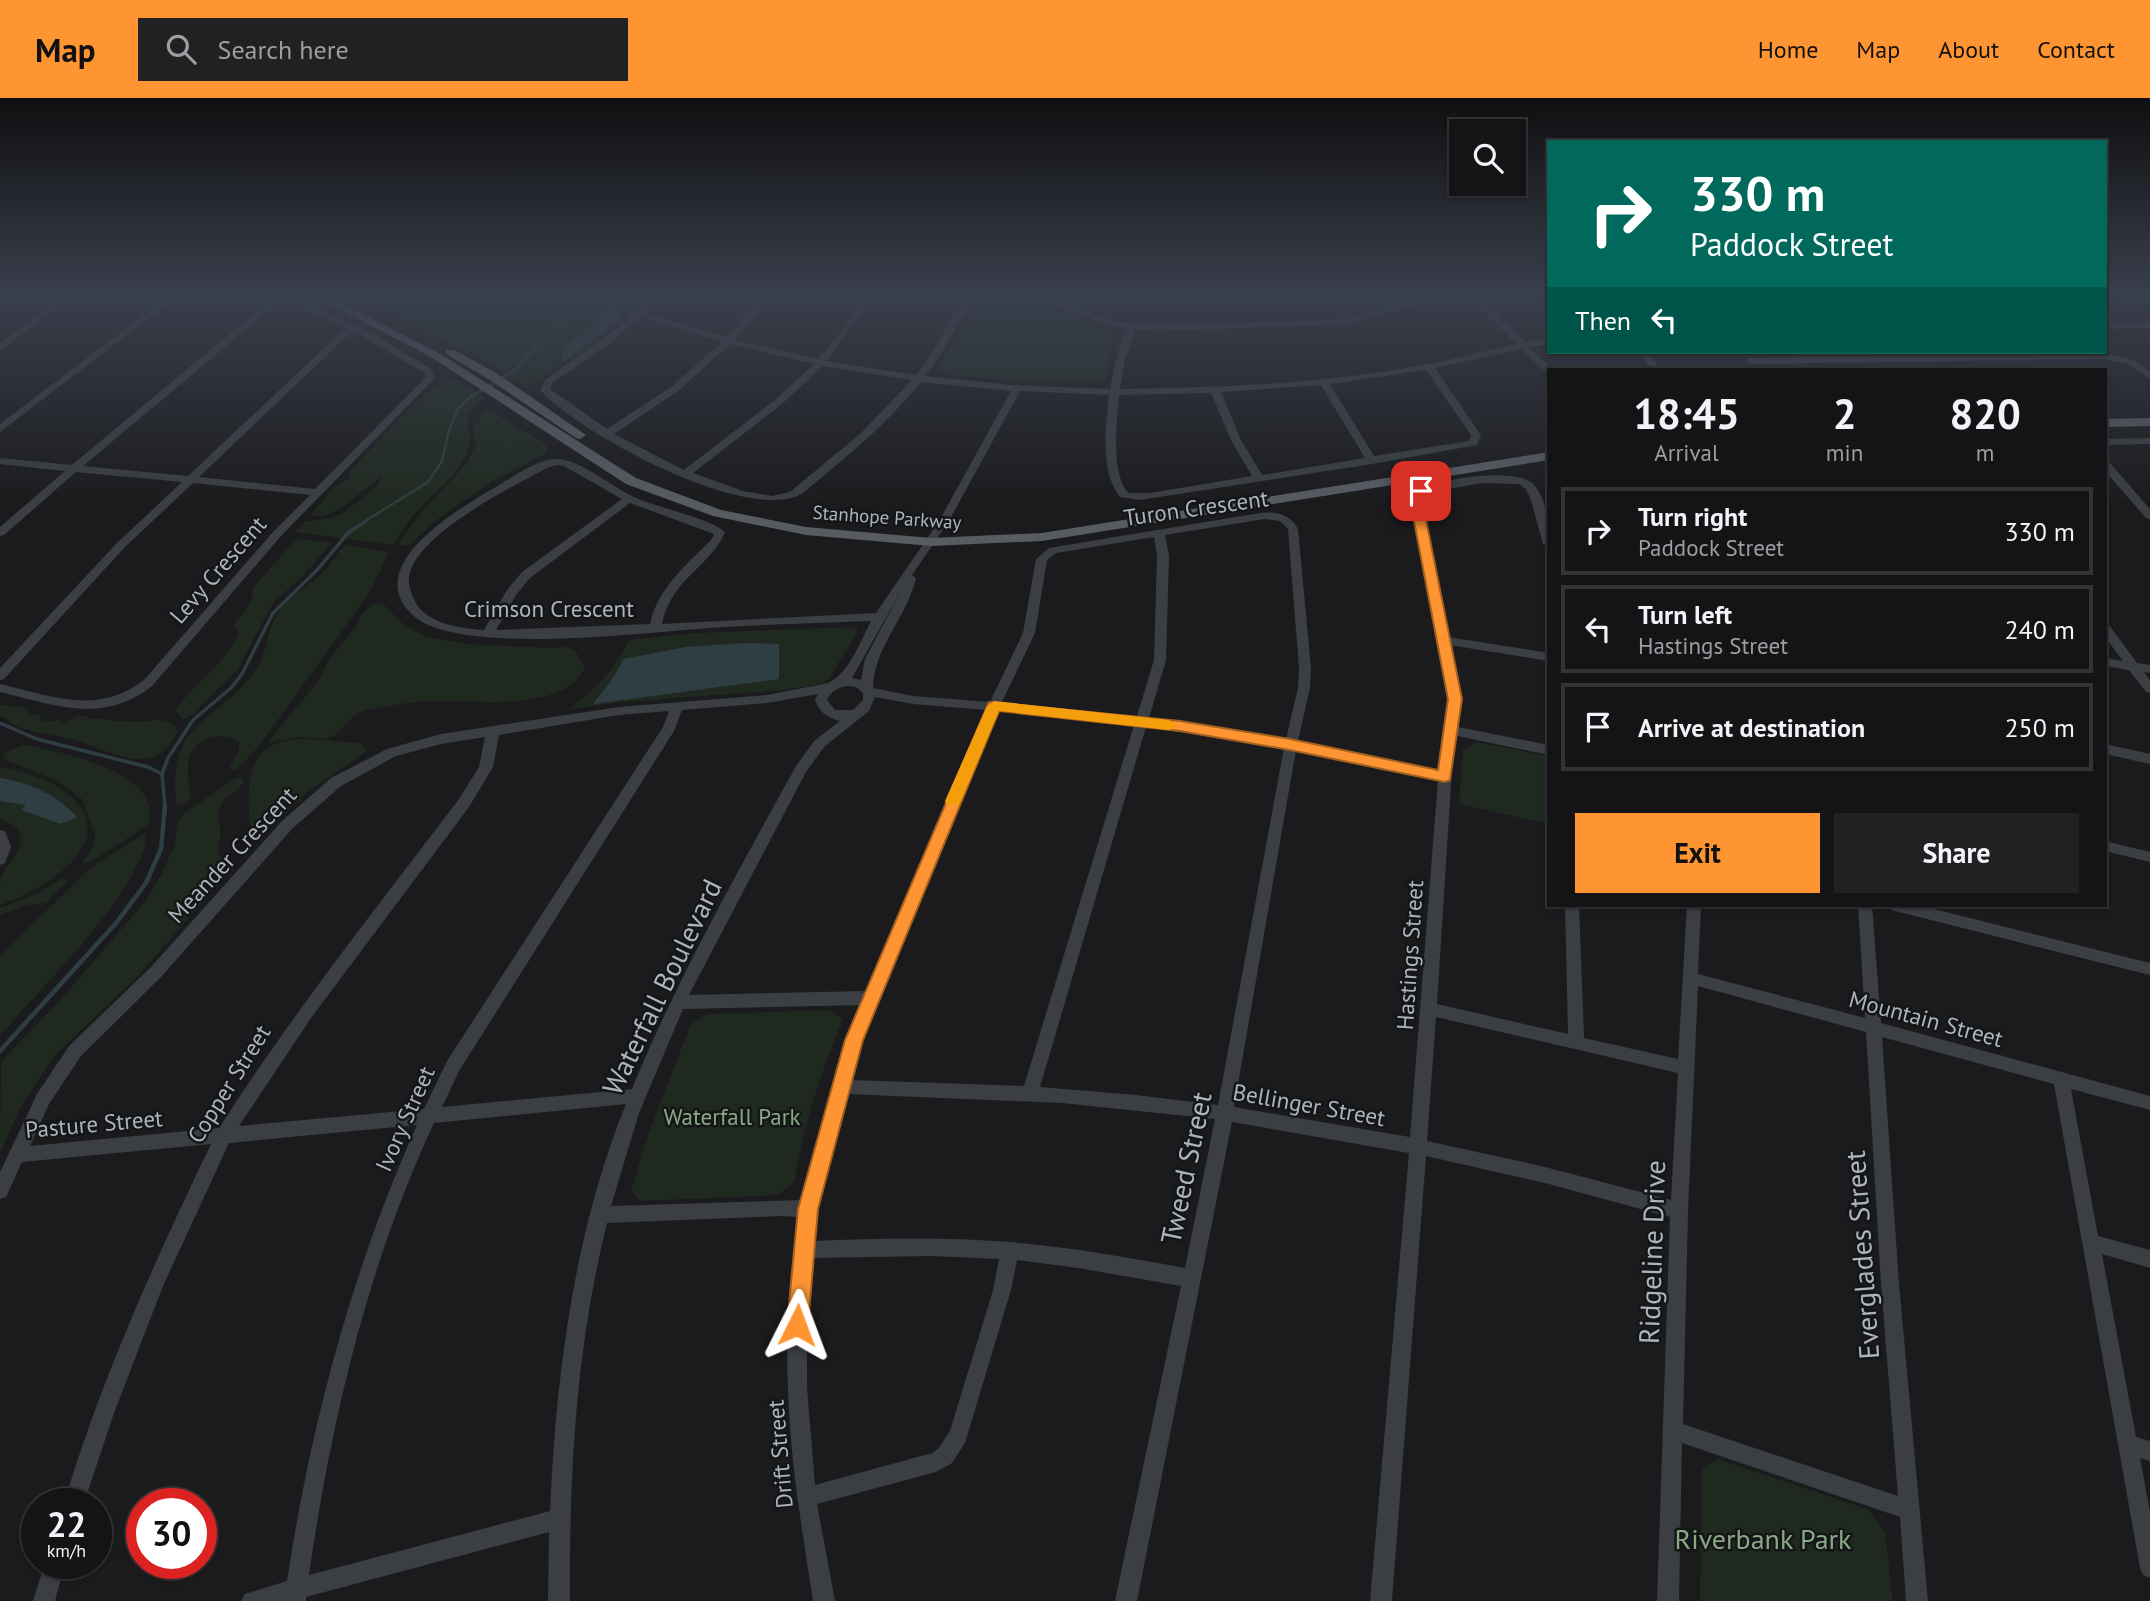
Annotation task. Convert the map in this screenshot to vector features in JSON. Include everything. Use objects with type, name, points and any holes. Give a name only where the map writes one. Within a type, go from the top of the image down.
[{"type":"main road","name":"Stanhope Parkway","points":[[449,365],[481,385],[505,392],[623,464],[693,495],[785,517],[934,536],[1042,537],[1547,456]]},
{"type":"main road","name":"Stanhope Parkway","points":[[473,365],[494,377],[505,392]]},
{"type":"main road","points":[[2107,423],[2150,422]]},
{"type":"main road","points":[[2107,431],[2150,430]]},
{"type":"main road","name":"Stanhope Parkway","points":[[934,536],[1080,521],[1547,447]]},
{"type":"street","points":[[0,429],[6,420],[80,365]]},
{"type":"street","points":[[0,533],[196,365]]},
{"type":"street","points":[[0,676],[112,554],[311,365]]},
{"type":"street","name":"Levy Crescent","points":[[0,688],[93,706],[116,703],[134,695],[316,492],[431,375],[420,365]]},
{"type":"street","points":[[574,365],[545,386],[547,393],[647,457],[729,489],[772,499],[784,499],[794,494],[842,455],[888,413],[928,365]]},
{"type":"street","points":[[608,433],[687,380],[704,365]]},
{"type":"street","points":[[685,474],[773,407],[818,365]]},
{"type":"street","points":[[826,365],[917,379],[1017,388],[1114,392],[1215,390],[1324,382],[1441,365]]},
{"type":"street","points":[[1119,365],[1114,392],[1114,467],[1118,489],[1126,496],[1146,497],[1470,444],[1476,439],[1473,431],[1429,368]]},
{"type":"street","points":[[2135,365],[2150,376]]},
{"type":"street","points":[[1324,382],[1372,461]]},
{"type":"street","points":[[913,700],[840,716],[822,706],[823,693],[848,674],[879,617],[934,536],[1017,388]]},
{"type":"street","points":[[1215,390],[1236,440],[1259,479]]},
{"type":"street","points":[[2107,442],[2150,441]]},
{"type":"street","points":[[0,461],[316,492]]},
{"type":"street","name":"Crimson Crescent","points":[[629,499],[567,464],[557,462],[534,470],[458,515],[424,543],[408,563],[404,592],[420,615],[446,628],[488,634],[604,633],[879,617]]},
{"type":"street","points":[[2107,466],[2150,516]]},
{"type":"street","name":"Hastings Street","points":[[1381,1601],[1445,776],[1455,699],[1416,500],[1419,493],[1504,477],[1521,480],[1532,490],[1547,538]]},
{"type":"street","points":[[488,634],[511,593],[526,575],[629,499],[720,532],[716,541],[666,593],[657,613],[655,629]]},
{"type":"street","name":"Turon Crescent","points":[[994,706],[1031,628],[1041,562],[1045,555],[1053,550],[1267,515],[1281,517],[1292,525],[1305,679],[1290,744]]},
{"type":"street","points":[[1030,1094],[1160,660],[1163,556],[1159,533]]},
{"type":"street","points":[[861,711],[870,701],[867,669],[904,599],[910,573]]},
{"type":"street","points":[[2107,631],[2150,689]]},
{"type":"street","points":[[1444,640],[1547,657]]},
{"type":"street","points":[[2107,662],[2150,669]]},
{"type":"street","points":[[834,685],[852,682],[868,690],[913,700],[1140,721],[1290,744],[1445,776]]},
{"type":"street","name":"Meander Crescent","points":[[0,1191],[43,1098],[75,1052],[156,972],[287,825],[336,782],[392,752],[493,730],[619,711],[777,698],[834,685]]},
{"type":"street","name":"Meander Crescent","points":[[777,698],[822,706]]},
{"type":"street","name":"Ivory Street","points":[[296,1595],[321,1449],[350,1330],[380,1238],[429,1115],[453,1066],[670,725],[677,706]]},
{"type":"street","name":"Waterfall Boulevard","points":[[819,744],[826,722],[822,706]]},
{"type":"street","name":"Drift Street","points":[[824,1601],[806,1497],[797,1387],[798,1305],[808,1209],[840,1087],[870,998],[994,706]]},
{"type":"street","name":"Waterfall Boulevard","points":[[559,1601],[558,1519],[564,1420],[585,1278],[615,1160],[637,1096],[679,1002],[801,769],[819,744],[861,711]]},
{"type":"street","name":"Copper Street","points":[[79,1488],[104,1413],[151,1294],[224,1135],[299,1023],[464,803],[486,767],[493,730]]},
{"type":"street","points":[[1451,730],[1547,750]]},
{"type":"street","name":"Tweed Street","points":[[1126,1601],[1189,1278],[1225,1113],[1290,744]]},
{"type":"street","points":[[2107,749],[2150,759]]},
{"type":"street","points":[[0,835],[4,847],[0,859]]},
{"type":"street","points":[[2107,846],[2150,857]]},
{"type":"street","points":[[1572,907],[1576,1042]]},
{"type":"street","name":"Ridgeline Drive","points":[[1668,1601],[1679,1211],[1694,907]]},
{"type":"street","name":"Everglades Street","points":[[1864,907],[1917,1601]]},
{"type":"street","points":[[1903,907],[2150,969]]},
{"type":"street","name":"Mountain Street","points":[[1691,978],[2150,1103]]},
{"type":"street","points":[[679,1002],[870,998]]},
{"type":"street","points":[[1429,1009],[1685,1068]]},
{"type":"street","points":[[2061,1080],[2150,1568]]},
{"type":"street","name":"Bellinger Street","points":[[840,1087],[1030,1094],[1225,1113],[1418,1148],[1564,1179],[1679,1211]]},
{"type":"street","name":"Pasture Street","points":[[17,1155],[637,1096]]},
{"type":"street","points":[[600,1215],[808,1209]]},
{"type":"street","points":[[2090,1242],[2150,1259]]},
{"type":"street","points":[[803,1250],[885,1247],[1010,1251],[1102,1262],[1189,1278]]},
{"type":"street","points":[[806,1497],[925,1466],[946,1456],[958,1436],[1002,1290],[1010,1251]]},
{"type":"street","points":[[1673,1430],[1909,1510]]},
{"type":"street","points":[[2126,1444],[2150,1451]]},
{"type":"street","points":[[252,1601],[296,1595],[558,1519]]},
{"type":"street","points":[[44,1601],[50,1579]]},
{"type":"green space","points":[[490,365],[561,365],[527,387]]},
{"type":"green space","points":[[940,365],[1108,365],[1104,383],[1028,382],[941,374],[937,370]]},
{"type":"green space","points":[[455,378],[485,398],[475,405],[468,418],[470,438],[466,455],[452,476],[411,519],[393,545],[294,532],[305,522],[343,513],[378,486],[382,476],[338,510],[319,516],[311,514],[336,485],[347,480],[351,470],[418,401],[432,389]]},
{"type":"green space","points":[[484,412],[492,412],[547,445],[547,453],[493,481],[438,519],[408,546],[398,545],[418,516],[468,462],[476,445],[473,424],[481,422],[480,417]]},
{"type":"green space","points":[[296,539],[332,542],[303,576],[273,603],[238,669],[191,716],[181,718],[176,710],[232,645],[238,634],[234,623],[248,607],[253,588]]},
{"type":"green space","points":[[347,545],[389,552],[370,592],[259,746],[236,770],[229,769],[239,749],[239,742],[225,736],[217,736],[197,745],[188,763],[191,797],[179,805],[176,802],[175,775],[179,754],[187,739],[255,672],[262,659],[272,624],[280,610],[320,575]]},
{"type":"green space","points":[[382,603],[403,624],[424,636],[464,644],[567,647],[575,651],[585,666],[575,681],[560,691],[542,697],[521,701],[430,701],[392,705],[356,714],[335,735],[326,739],[297,737],[267,743],[318,681],[330,658],[358,624],[360,616],[373,604]]},
{"type":"green space","points":[[857,628],[857,633],[829,678],[821,684],[786,690],[621,702],[570,709],[604,678],[629,640],[695,633]]},
{"type":"green space","points":[[0,705],[27,708],[28,713],[40,716],[42,722],[60,720],[63,723],[77,716],[125,722],[158,720],[174,725],[177,732],[160,754],[146,759],[135,759],[71,739],[18,727],[0,716]]},
{"type":"green space","points":[[305,739],[360,743],[367,751],[310,790],[271,826],[250,829],[249,795],[253,767],[270,747],[285,741]]},
{"type":"green space","points":[[1476,742],[1547,756],[1547,824],[1459,804],[1463,750]]},
{"type":"green space","points":[[23,745],[91,762],[125,778],[138,787],[146,798],[150,814],[149,824],[91,862],[82,863],[90,853],[95,836],[83,800],[58,781],[3,759],[5,753]]},
{"type":"green space","points":[[0,767],[36,777],[62,789],[84,813],[87,831],[82,847],[70,863],[54,877],[17,899],[0,905],[1,877],[21,843],[18,828],[0,818]]},
{"type":"green space","points":[[241,777],[244,781],[242,785],[222,802],[219,811],[220,838],[217,851],[221,858],[217,870],[223,871],[225,877],[136,978],[54,1056],[21,1106],[0,1153],[1,1062],[64,996],[145,902],[175,844],[177,825],[183,814]]},
{"type":"green space","points":[[146,833],[142,855],[110,909],[0,1035],[0,955],[93,866]]},
{"type":"green space","points":[[62,878],[68,880],[46,903],[26,905],[0,915],[0,908],[41,892]]},
{"type":"green space","name":"Waterfall Park","points":[[830,1010],[843,1019],[814,1099],[794,1182],[779,1195],[640,1201],[631,1190],[649,1132],[691,1024],[707,1014]]},
{"type":"green space","name":"Riverbank Park","points":[[1718,1459],[1869,1510],[1885,1532],[1893,1601],[1700,1601],[1702,1470]]},
{"type":"shaded area","points":[[779,644],[779,679],[593,704],[624,659],[685,647]]},
{"type":"shaded area","points":[[0,778],[42,791],[61,802],[77,817],[61,824],[21,810],[26,805],[0,801]]},
{"type":"waterway","points":[[362,523],[428,482],[442,461],[449,430],[458,409],[469,398],[519,365]]},
{"type":"waterway","points":[[162,774],[168,758],[193,720],[231,688],[242,674],[273,613],[317,570],[349,532],[365,522]]},
{"type":"waterway","points":[[0,723],[37,739],[148,767],[162,774]]},
{"type":"waterway","points":[[162,774],[165,806]]},
{"type":"waterway","points":[[0,1051],[117,922],[146,883],[161,849],[165,806]]},
{"type":"slow traffic","points":[[953,801],[994,706],[1169,725]]},
{"type":"route","points":[[797,1325],[808,1209],[854,1040],[994,706],[1180,726],[1290,744],[1445,776],[1455,699],[1416,500],[1421,491]]}]
